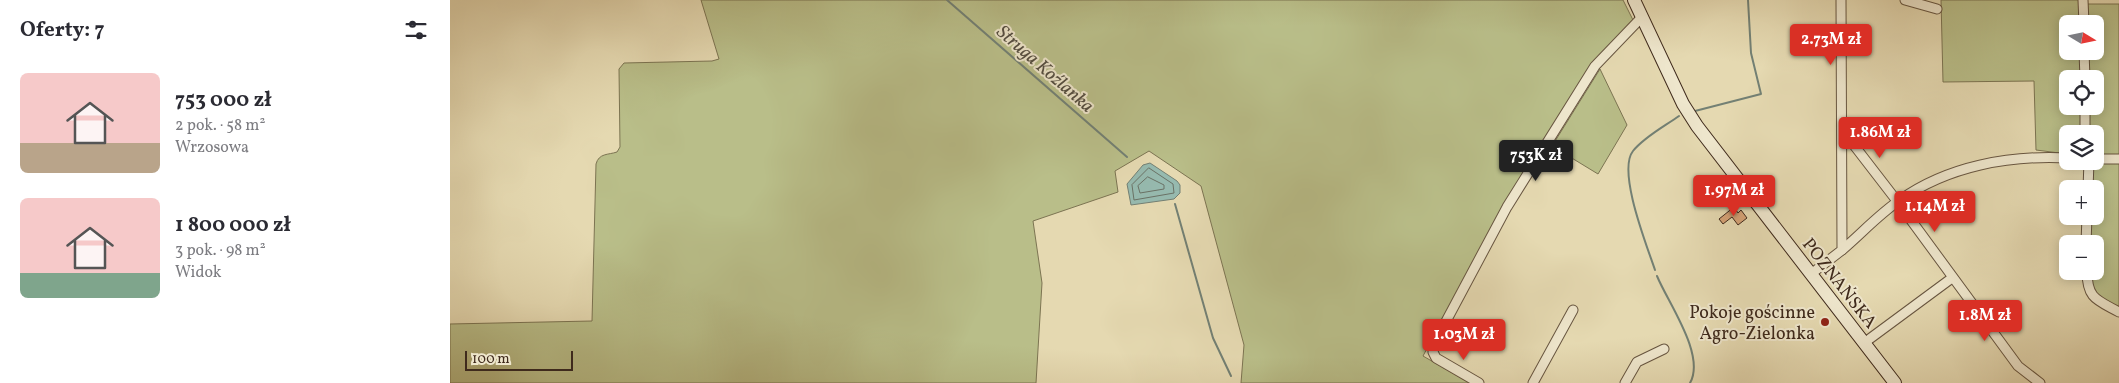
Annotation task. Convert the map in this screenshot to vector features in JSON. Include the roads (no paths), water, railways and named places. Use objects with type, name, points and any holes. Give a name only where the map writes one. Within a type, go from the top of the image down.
[{"type":"street","name":"POZNAŃSKA","points":[[1634,0],[1693,121],[1895,383]]},
{"type":"street","points":[[1841,0],[1842,250]]},
{"type":"street","points":[[1905,0],[1937,8]]},
{"type":"street","points":[[2083,0],[2084,15]]},
{"type":"street","points":[[1479,383],[1436,358],[1433,349],[1507,207],[1595,66],[1642,17]]},
{"type":"street","points":[[1843,132],[1897,201],[2018,366],[2040,383]]},
{"type":"street","points":[[1811,274],[1842,250],[1897,201],[1939,178],[2000,160],[2034,156],[2059,157]]},
{"type":"street","points":[[2104,159],[2119,159]]},
{"type":"street","points":[[1864,343],[1952,278]]},
{"type":"street","points":[[2088,280],[2089,292],[2094,298],[2119,312]]},
{"type":"street","points":[[1532,383],[1573,310]]},
{"type":"street","points":[[1625,383],[1637,362],[1664,349]]},
{"type":"water","points":[[1150,163],[1177,181],[1180,185],[1180,193],[1174,199],[1131,205],[1127,184],[1143,165]]},
{"type":"waterway","name":"Struga Koźlanka","points":[[947,0],[1127,157]]},
{"type":"waterway","points":[[1695,111],[1761,94],[1751,53],[1748,0]]},
{"type":"waterway","points":[[1655,270],[1635,209],[1631,191],[1629,161],[1633,151],[1643,141],[1679,116]]},
{"type":"waterway","points":[[1175,204],[1213,338],[1231,376]]},
{"type":"waterway","points":[[1657,276],[1684,329],[1689,344],[1694,371],[1690,383]]},
{"type":"place","name":"Pokoje gościnne Agro-Zielonka","points":[[1825,322]]}]
